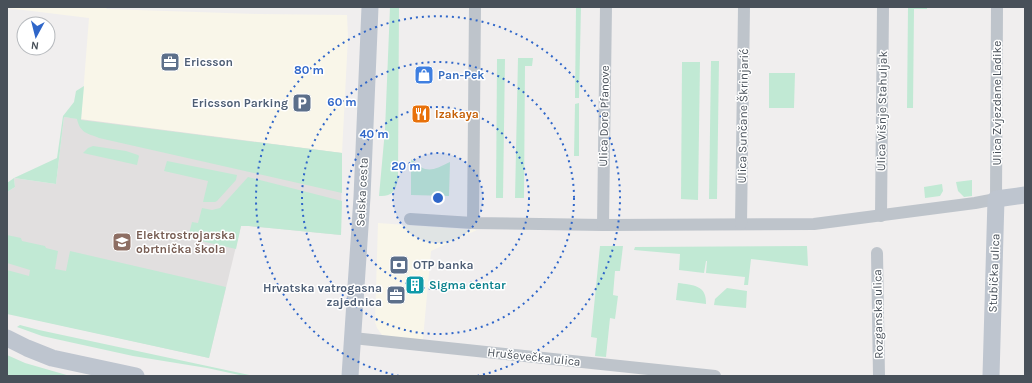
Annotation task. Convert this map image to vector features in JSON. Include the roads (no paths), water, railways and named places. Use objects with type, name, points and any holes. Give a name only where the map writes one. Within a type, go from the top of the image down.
[{"type":"main road","name":"Selska cesta","points":[[350,376],[362,197],[370,7]]},
{"type":"main road","points":[[996,199],[1025,195]]},
{"type":"main road","name":"Stubička ulica","points":[[991,376],[996,199]]},
{"type":"main road","points":[[7,338],[52,358],[136,376]]},
{"type":"street","points":[[473,222],[475,7]]},
{"type":"street","name":"Ulica Dore Pfanove","points":[[603,225],[606,7]]},
{"type":"street","name":"Ulica Sunčane Škrinjarić","points":[[741,224],[744,7]]},
{"type":"street","name":"Ulica Višnje Stahuljak","points":[[881,216],[883,7]]},
{"type":"street","name":"Ulica Zvjezdane Ladike","points":[[996,199],[997,7]]},
{"type":"street","points":[[410,219],[603,225],[814,224],[996,199]]},
{"type":"street","name":"Rozganska ulica","points":[[877,253],[878,376]]},
{"type":"street","name":"Hruševečka ulica","points":[[353,338],[715,376]]},
{"type":"place","name":"Ericsson","points":[[170,62]]},
{"type":"place","name":"Pan-Pek","points":[[424,75]]},
{"type":"place","name":"Ericsson Parking","points":[[302,103]]},
{"type":"place","name":"Izakaya","points":[[421,114]]},
{"type":"place","name":"Elektrostrojarska obrtnička škola","points":[[122,242]]},
{"type":"place","name":"OTP banka","points":[[399,265]]},
{"type":"place","name":"Sigma centar","points":[[415,285]]},
{"type":"place","name":"Hrvatska vatrogasna zajednica","points":[[396,295]]}]
